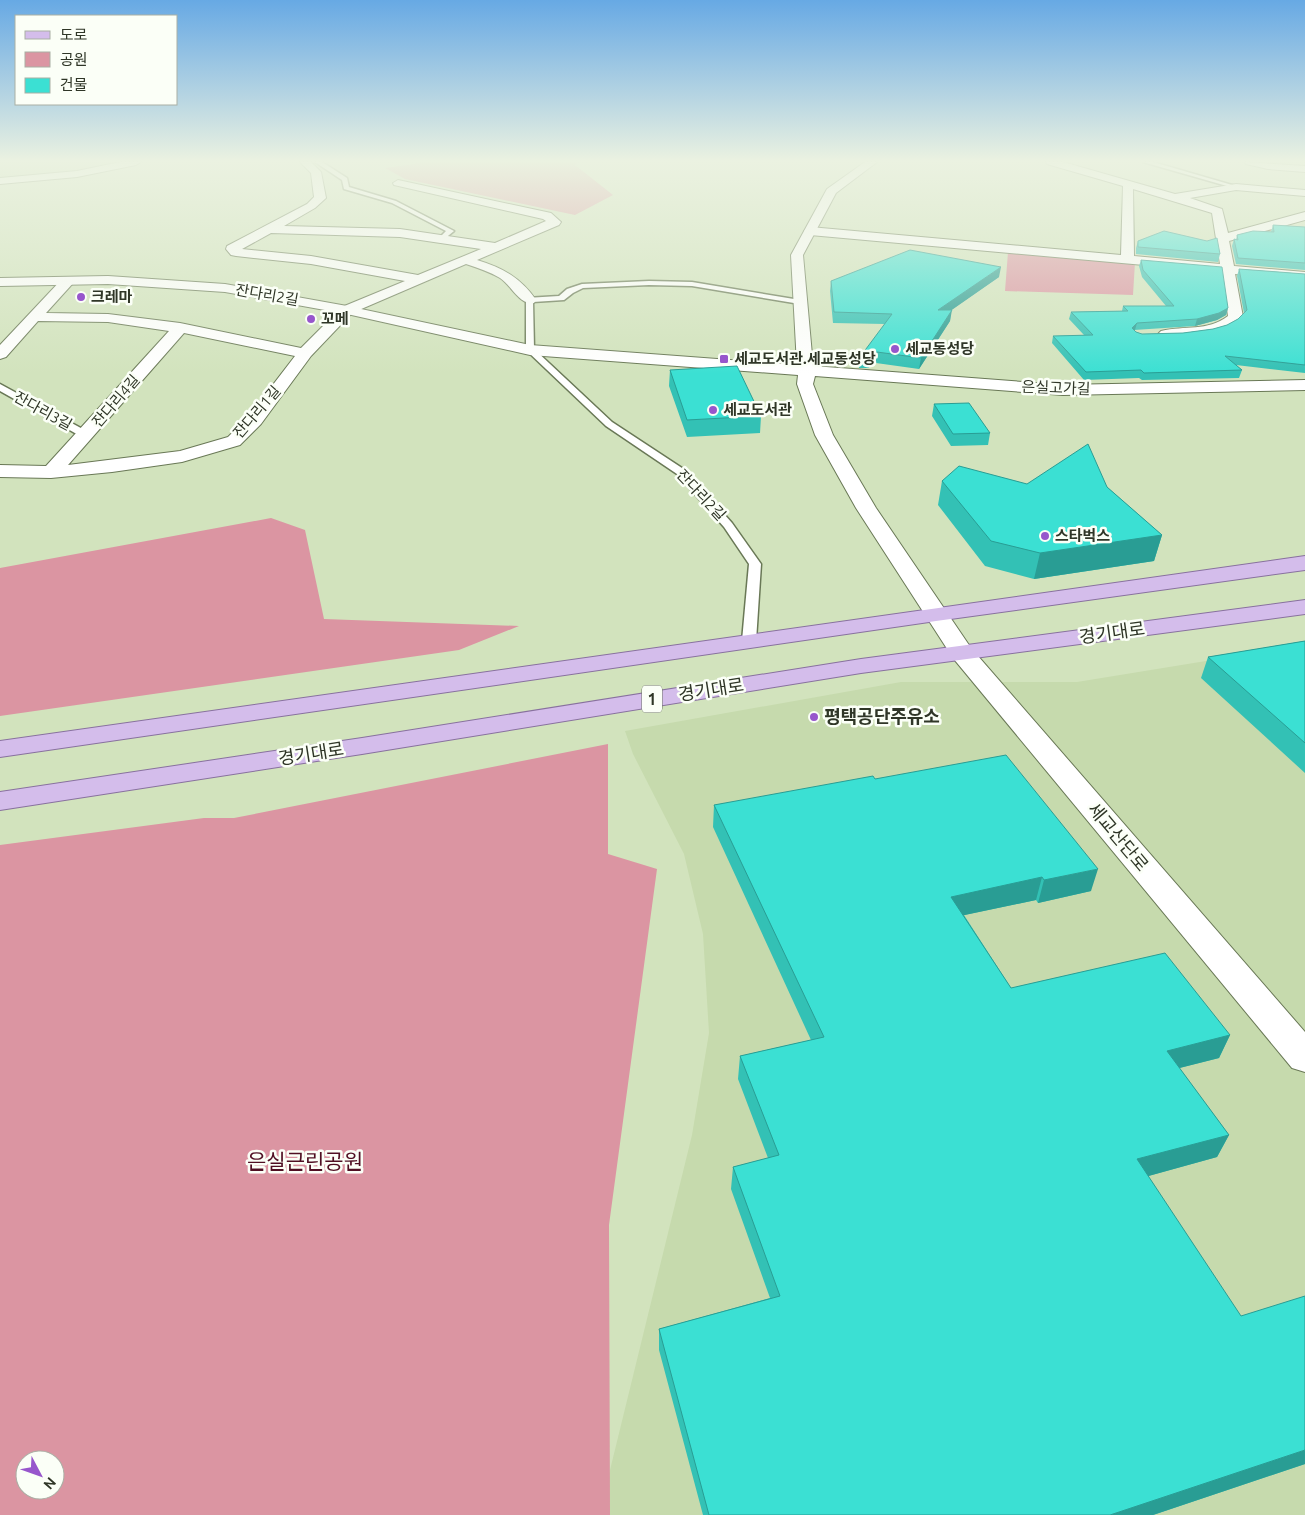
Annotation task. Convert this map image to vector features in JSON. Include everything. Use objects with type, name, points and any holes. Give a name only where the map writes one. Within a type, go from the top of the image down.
[{"type":"main road","points":[[0,749],[936,614],[1305,563]]},
{"type":"main road","name":"경기대로","points":[[0,801],[371,745],[851,667],[1305,607]]},
{"type":"street","points":[[263,233],[232,249],[236,252],[311,260],[418,279]]},
{"type":"street","points":[[392,233],[496,247]]},
{"type":"street","name":"잔다리1길","points":[[0,471],[51,472],[112,466],[182,456],[234,441],[255,420],[305,353],[346,310],[530,233]]},
{"type":"street","points":[[809,233],[797,255],[805,368],[807,372],[805,384],[824,434],[866,508],[936,614]]},
{"type":"street","points":[[829,233],[1305,276]]},
{"type":"street","points":[[1127,233],[1127,259]]},
{"type":"street","points":[[1148,335],[1191,332],[1223,327],[1236,317],[1221,233]]},
{"type":"street","points":[[1222,239],[1245,233]]},
{"type":"street","points":[[466,260],[497,270],[517,282],[530,300]]},
{"type":"street","name":"잔다리2길","points":[[0,282],[108,280],[226,288],[346,310],[530,350],[807,372]]},
{"type":"street","points":[[0,354],[68,281]]},
{"type":"street","points":[[35,317],[108,318],[180,328],[305,353]]},
{"type":"street","name":"잔다리4길","points":[[51,472],[180,328]]},
{"type":"street","name":"은실고가길","points":[[807,372],[1062,390],[1305,385]]},
{"type":"street","name":"세교산단로","points":[[936,614],[948,629],[962,653],[1305,1057]]},
{"type":"lane","points":[[441,239],[449,233]]},
{"type":"lane","points":[[530,350],[530,300],[561,298],[570,291],[582,286],[648,283],[692,284],[800,302]]},
{"type":"lane","name":"잔다리2길","points":[[530,350],[609,424],[681,472],[728,524],[755,564],[749,641]]},
{"type":"lane","name":"잔다리3길","points":[[0,387],[86,435]]},
{"type":"shaded area","points":[[1305,645],[1305,1515],[599,1515],[692,1135],[709,1033],[703,934],[684,854],[633,754],[625,731],[901,682],[1077,682]]},
{"type":"green space","points":[[1008,252],[1135,262],[1133,295],[1005,291]]},
{"type":"green space","points":[[271,518],[305,530],[324,619],[519,626],[459,650],[0,716],[0,568]]},
{"type":"green space","name":"은실근린공원","points":[[608,744],[608,854],[657,869],[609,1225],[610,1515],[0,1515],[0,845],[204,818],[234,818]]},
{"type":"building","points":[[1160,233],[1171,233],[1207,241],[1217,238],[1220,254],[1138,247],[1138,241]]},
{"type":"building","points":[[1246,233],[1305,233],[1305,263],[1238,258],[1234,239],[1238,240],[1237,235]]},
{"type":"building","points":[[910,250],[1001,267],[938,310],[952,310],[921,358],[877,352],[869,357],[860,357],[892,314],[834,312],[831,281]]},
{"type":"building","points":[[1141,260],[1222,267],[1228,308],[1219,313],[1197,319],[1137,323],[1132,328],[1142,334],[1183,333],[1213,329],[1238,319],[1247,310],[1239,269],[1305,274],[1305,365],[1225,356],[1242,370],[1144,373],[1141,370],[1086,372],[1053,336],[1093,335],[1071,312],[1128,311],[1123,306],[1174,306],[1143,270]]},
{"type":"building","name":"세교도서관","points":[[737,366],[761,416],[687,420],[670,370]]},
{"type":"building","points":[[969,403],[990,433],[953,434],[934,404]]},
{"type":"building","points":[[1088,444],[1107,487],[1162,535],[1040,553],[991,541],[942,481],[959,466],[1027,484]]},
{"type":"building","points":[[1305,641],[1305,743],[1208,657]]},
{"type":"building","points":[[1006,755],[1098,869],[1044,880],[1042,877],[951,897],[1011,988],[1165,953],[1230,1035],[1167,1051],[1229,1135],[1137,1159],[1241,1316],[1305,1296],[1305,1450],[1110,1515],[709,1515],[659,1329],[780,1296],[733,1167],[779,1155],[740,1056],[824,1037],[714,805],[873,776],[875,779]]},
{"type":"place","name":"크레마","points":[[81,297]]},
{"type":"place","name":"꼬메","points":[[311,319]]},
{"type":"place","name":"세교동성당","points":[[895,349]]},
{"type":"place","name":"세교도서관.세교동성당","points":[[724,359]]},
{"type":"place","name":"세교도서관","points":[[713,410]]},
{"type":"place","name":"스타벅스","points":[[1045,536]]},
{"type":"place","name":"평택공단주유소","points":[[814,717]]}]
